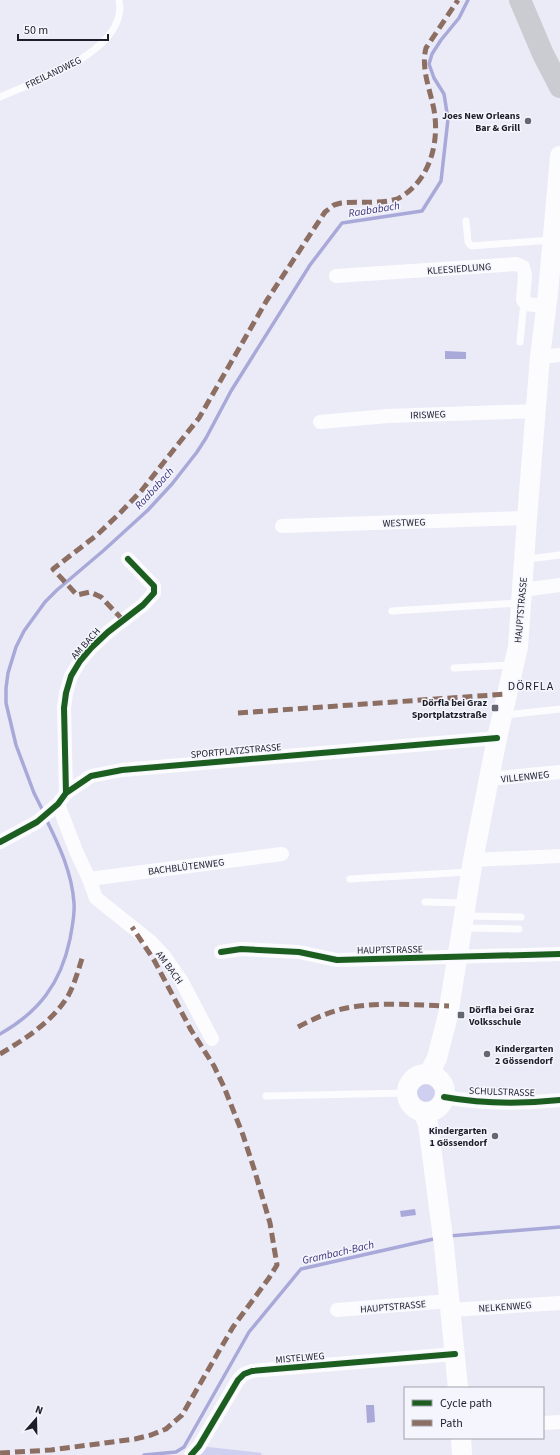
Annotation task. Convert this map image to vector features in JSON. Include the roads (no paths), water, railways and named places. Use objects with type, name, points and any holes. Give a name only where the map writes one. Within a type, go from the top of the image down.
[{"type":"main road","points":[[520,0],[543,54],[560,86]]},
{"type":"main road","name":"HAUPTSTRASSE","points":[[429,1074],[437,1058],[448,1015],[472,866],[497,738],[518,647],[540,357],[560,156]]},
{"type":"main road","points":[[429,1074],[438,1079],[442,1084],[444,1097],[438,1107],[432,1111],[423,1112],[412,1106],[406,1093],[409,1084],[413,1079],[421,1075],[429,1074]]},
{"type":"main road","points":[[423,1112],[428,1124],[443,1238],[458,1387]]},
{"type":"main road","points":[[461,1439],[462,1455]]},
{"type":"street","name":"KLEESIEDLUNG","points":[[336,276],[516,264],[523,267],[525,275],[523,300],[526,304]]},
{"type":"street","points":[[526,304],[546,306]]},
{"type":"street","points":[[540,357],[560,356]]},
{"type":"street","name":"IRISWEG","points":[[320,422],[387,416],[536,411]]},
{"type":"street","name":"WESTWEG","points":[[282,526],[527,518]]},
{"type":"street","name":"AM BACH","points":[[128,559],[154,586],[154,593],[143,605],[108,632],[91,648],[80,661],[71,676],[66,693],[64,708],[58,803],[96,898],[150,942],[164,956],[181,980],[212,1039]]},
{"type":"street","points":[[522,597],[560,585]]},
{"type":"street","name":"SPORTPLATZSTRASSE","points":[[0,842],[37,822],[91,776],[122,770],[497,738]]},
{"type":"street","name":"VILLENWEG","points":[[489,779],[560,772]]},
{"type":"street","name":"BACHBLÜTENWEG","points":[[89,879],[282,854]]},
{"type":"street","points":[[472,866],[560,856]]},
{"type":"street","name":"HAUPTSTRASSE","points":[[221,952],[241,949],[292,952],[337,960],[560,954]]},
{"type":"street","name":"SCHULSTRASSE","points":[[444,1097],[492,1103],[534,1103],[560,1100]]},
{"type":"street","name":"NELKENWEG","points":[[450,1305],[560,1303]]},
{"type":"street","name":"HAUPTSTRASSE","points":[[337,1310],[450,1305]]},
{"type":"street","name":"MISTELWEG","points":[[191,1455],[199,1446],[238,1380],[244,1374],[252,1371],[455,1354]]},
{"type":"street","points":[[544,1423],[560,1422]]},
{"type":"lane","name":"FREILANDWEG","points":[[0,97],[82,59],[105,41],[112,33],[119,16],[119,0]]},
{"type":"lane","points":[[466,221],[468,242],[471,246],[552,240]]},
{"type":"lane","points":[[520,342],[523,311],[526,304]]},
{"type":"lane","points":[[524,558],[560,555]]},
{"type":"lane","points":[[392,611],[522,597]]},
{"type":"lane","points":[[454,668],[514,665]]},
{"type":"lane","points":[[502,715],[560,709]]},
{"type":"lane","points":[[350,879],[472,866]]},
{"type":"lane","points":[[425,902],[464,916],[519,929]]},
{"type":"lane","points":[[464,916],[521,917]]},
{"type":"lane","points":[[266,1096],[406,1093]]},
{"type":"waterway","name":"Raababach","points":[[44,813],[34,793],[16,745],[6,703],[8,673],[16,647],[24,631],[45,602],[57,590],[148,510],[172,484],[197,452],[231,391],[310,265],[342,223],[422,211],[441,181],[448,119],[444,94],[434,78],[429,64],[432,54],[441,40],[459,18],[468,0]]},
{"type":"waterway","name":"Raababach","points":[[0,1034],[26,1016],[46,995],[61,969],[70,939],[74,908],[71,881],[60,849],[46,819]]},
{"type":"waterway","name":"Grambach-Bach","points":[[449,1236],[560,1227]]},
{"type":"waterway","name":"Grambach-Bach","points":[[144,1455],[176,1452],[184,1447],[249,1332],[301,1269],[438,1238]]},
{"type":"place","name":"Joes New Orleans Bar & Grill","points":[[528,121]]},
{"type":"place","name":"Dörfla bei Graz Sportplatzstraße","points":[[495,708]]},
{"type":"place","name":"Dörfla bei Graz Volksschule","points":[[461,1015]]},
{"type":"place","name":"Kindergarten 2 Gössendorf","points":[[487,1054]]},
{"type":"place","name":"Kindergarten 1 Gössendorf","points":[[495,1136]]},
{"type":"district","name":"DÖRFLA","points":[[531,686]]}]
